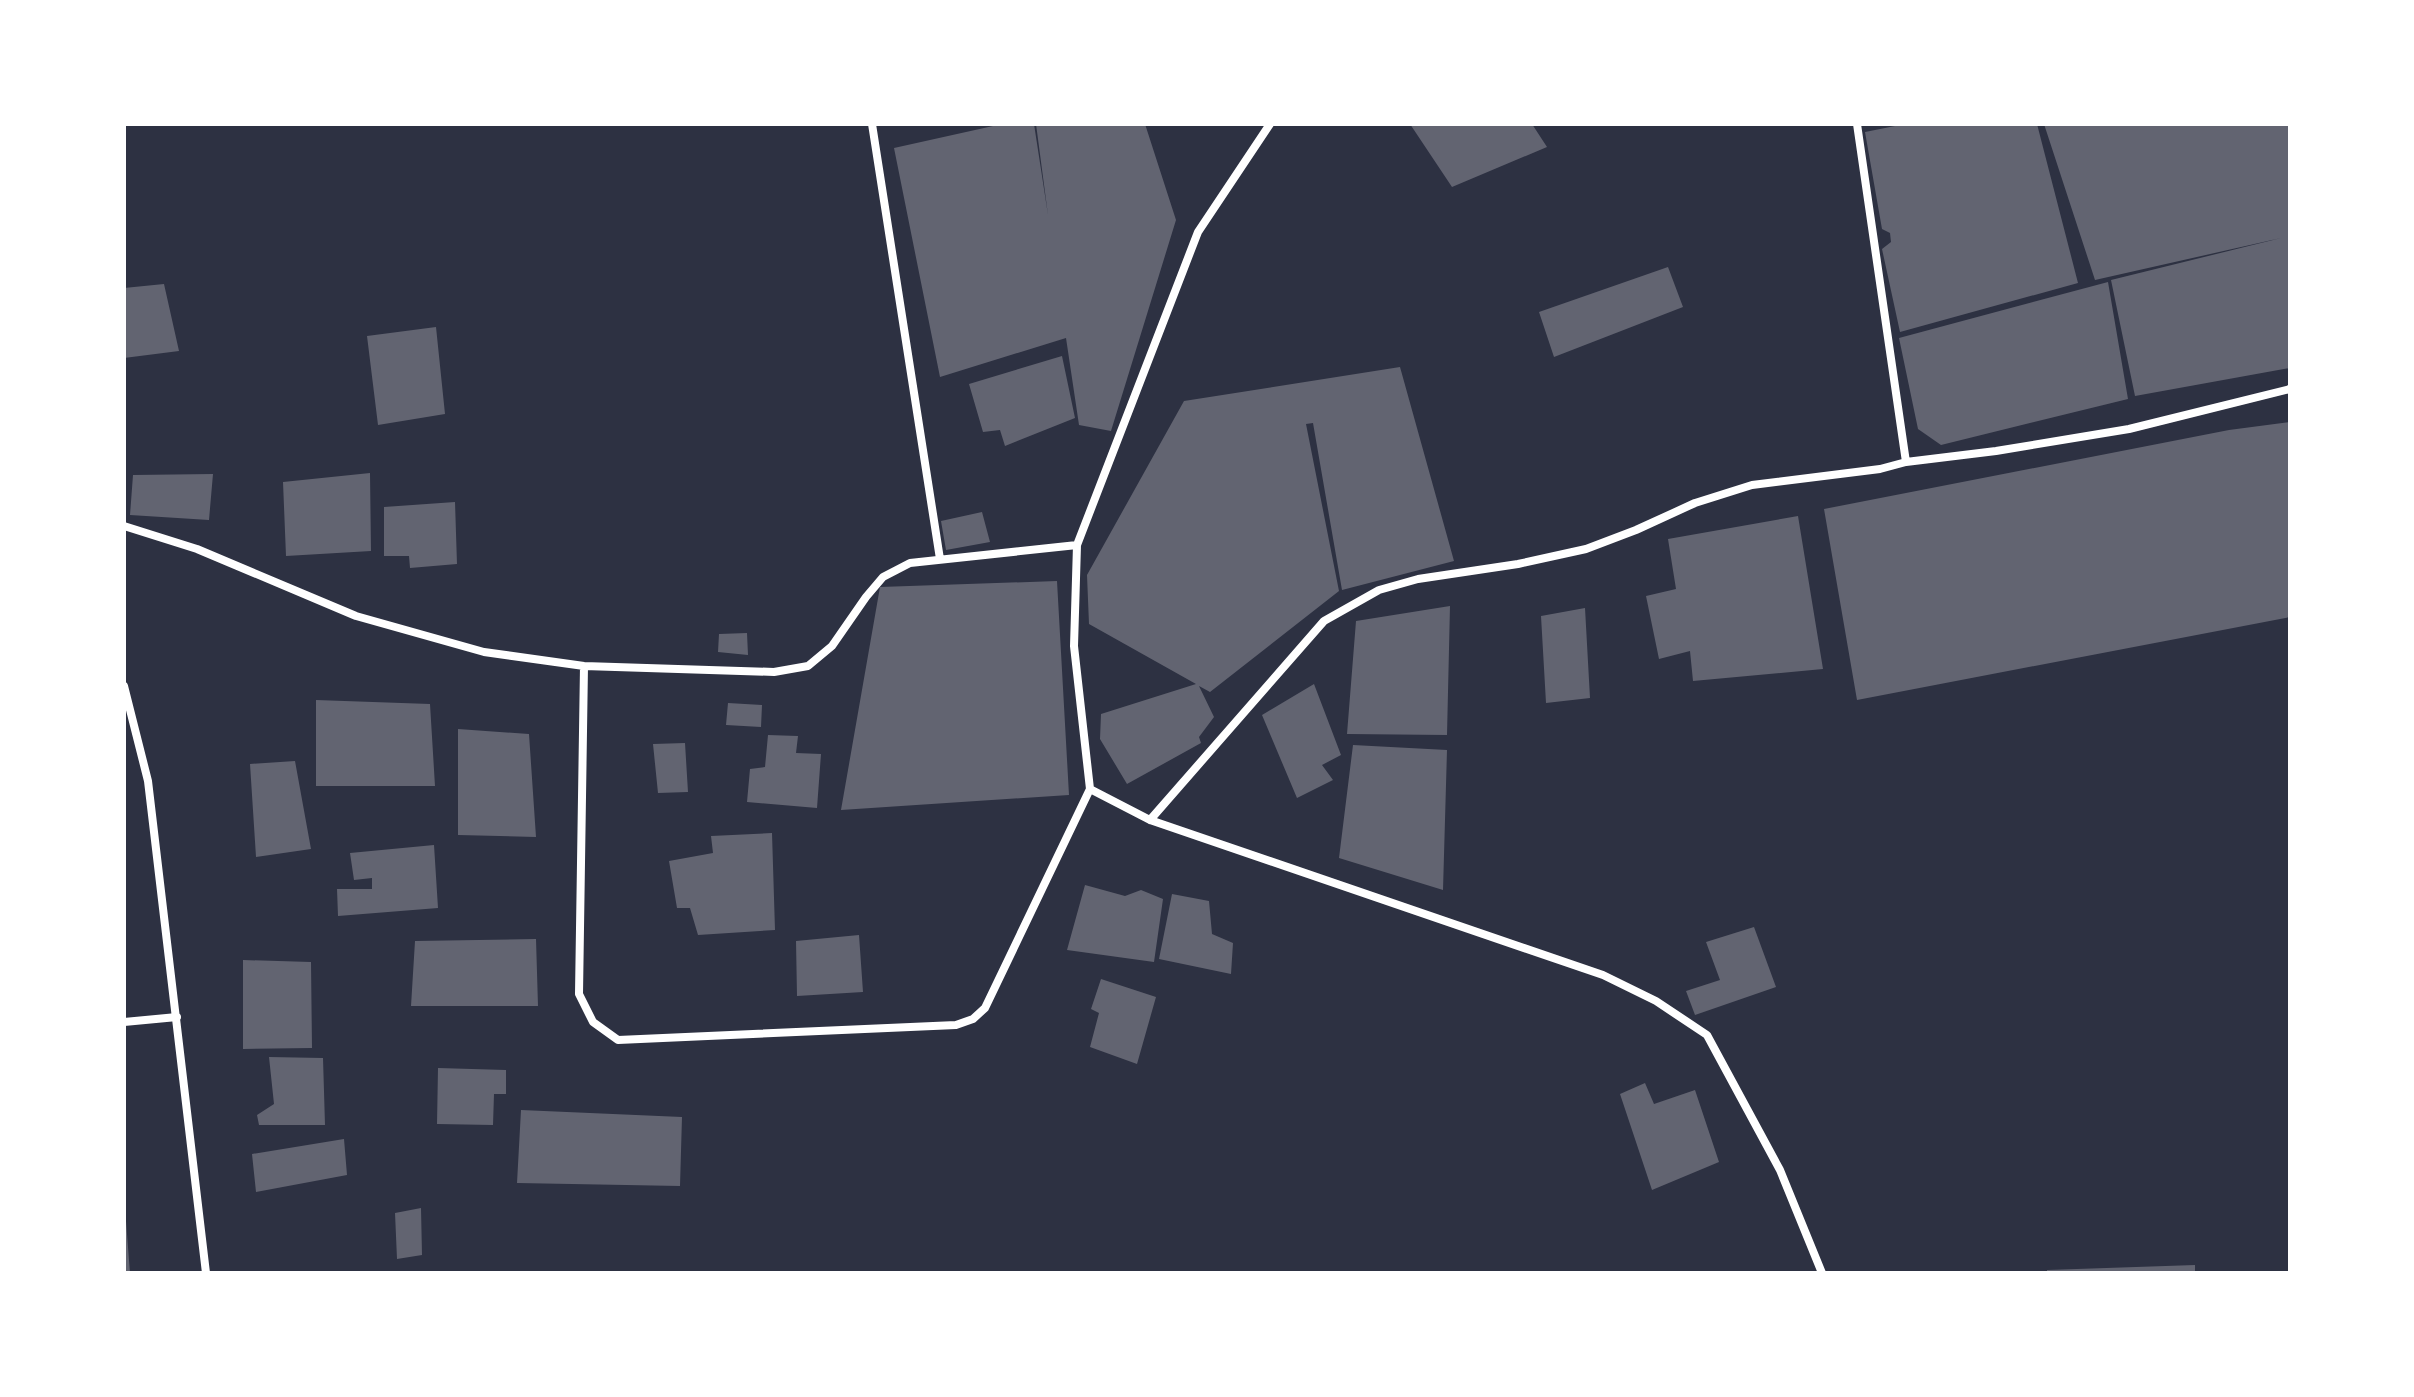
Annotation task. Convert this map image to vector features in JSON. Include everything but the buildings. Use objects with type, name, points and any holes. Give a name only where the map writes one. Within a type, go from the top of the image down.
[{"type":"street","points":[[872,124],[940,559]]},
{"type":"street","points":[[584,666],[579,994],[593,1022],[618,1040],[956,1025],[973,1019],[985,1008],[1090,789],[1074,646],[1077,545],[1198,232],[1270,124]]},
{"type":"street","points":[[1857,124],[1906,462]]},
{"type":"street","points":[[1150,820],[1324,621],[1379,590],[1418,579],[1518,564],[1586,549],[1695,503],[1752,485],[1880,469],[1906,462],[2129,429],[2290,389]]},
{"type":"street","points":[[124,526],[197,549],[356,616],[484,652],[584,666],[774,672],[808,666],[832,646],[883,577],[910,563],[1077,545]]},
{"type":"street","points":[[124,686],[148,781],[206,1273]]},
{"type":"street","points":[[1090,789],[1150,820],[1603,975],[1656,1001],[1707,1035],[1780,1170],[1822,1273]]},
{"type":"street","points":[[124,1022],[177,1017]]}]
